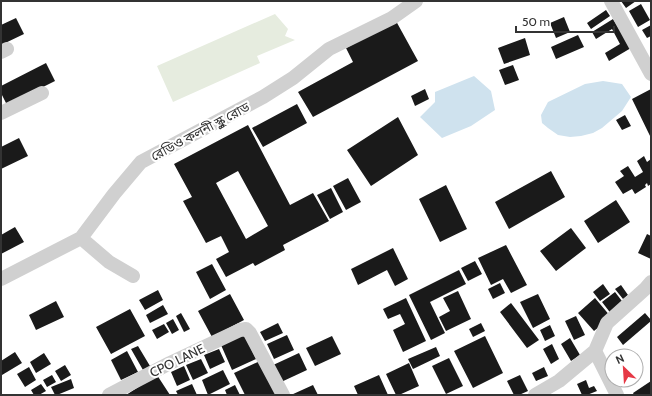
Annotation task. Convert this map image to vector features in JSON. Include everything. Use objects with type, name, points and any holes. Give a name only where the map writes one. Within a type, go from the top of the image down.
[{"type":"street","name":"রেডিও কলনী স্কুল রোড","points":[[1,279],[81,238],[114,194],[141,162],[263,97],[293,78],[329,49],[392,18],[416,1]]},
{"type":"street","points":[[611,1],[651,74]]},
{"type":"street","points":[[1,113],[42,93]]},
{"type":"street","points":[[81,238],[108,262],[133,276]]},
{"type":"street","points":[[535,395],[559,381],[595,351],[607,323],[651,282]]},
{"type":"street","name":"CPO LANE","points":[[109,395],[170,363],[240,330],[246,329],[250,333],[283,395]]},
{"type":"street","points":[[595,351],[617,395]]},
{"type":"shaded area","points":[[275,14],[288,29],[285,36],[295,40],[257,56],[260,63],[173,102],[157,66]]},
{"type":"water","points":[[474,76],[491,91],[495,110],[471,126],[442,138],[420,117],[435,102],[435,92]]},
{"type":"water","points":[[603,81],[622,84],[631,97],[622,111],[602,128],[593,133],[570,137],[558,135],[542,123],[541,115],[548,102],[585,84]]},
{"type":"building","points":[[621,1],[636,1],[626,8]]},
{"type":"building","points":[[641,4],[650,20],[638,27],[629,11]]},
{"type":"building","points":[[606,10],[610,16],[591,29],[587,23]]},
{"type":"building","points":[[564,17],[570,32],[556,38],[550,23]]},
{"type":"building","points":[[16,18],[24,34],[1,45],[1,25]]},
{"type":"building","points":[[613,19],[631,48],[609,61],[605,53],[620,44],[612,29],[596,39],[592,32]]},
{"type":"building","points":[[396,21],[418,61],[313,117],[298,92],[353,62],[346,48]]},
{"type":"building","points":[[651,25],[651,36],[647,38],[642,30]]},
{"type":"building","points":[[578,35],[584,47],[556,59],[551,47]]},
{"type":"building","points":[[525,38],[530,55],[504,64],[498,48]]},
{"type":"building","points":[[46,63],[55,81],[7,105],[1,93],[1,86]]},
{"type":"building","points":[[513,65],[519,80],[505,85],[499,70]]},
{"type":"building","points":[[425,89],[429,99],[415,106],[411,96]]},
{"type":"building","points":[[651,89],[651,138],[632,99]]},
{"type":"building","points":[[297,104],[307,123],[263,147],[252,128]]},
{"type":"building","points":[[625,115],[631,126],[622,130],[616,120]]},
{"type":"building","points":[[398,117],[418,155],[371,186],[347,150]]},
{"type":"building","points":[[248,125],[290,205],[313,193],[329,221],[283,245],[285,250],[255,266],[253,263],[226,277],[216,259],[229,252],[221,236],[206,243],[183,201],[192,197],[174,164]],"holes":[[[238,171],[268,226],[246,239],[216,183]]]},
{"type":"building","points":[[19,138],[28,156],[1,169],[1,147]]},
{"type":"building","points":[[644,156],[647,162],[651,159],[651,184],[648,186],[647,183],[645,185],[646,187],[635,194],[632,189],[623,194],[615,182],[624,176],[620,171],[628,166],[635,177],[643,172],[637,161]]},
{"type":"building","points":[[551,171],[565,197],[509,229],[495,202]]},
{"type":"building","points":[[348,178],[361,202],[346,210],[333,186]]},
{"type":"building","points":[[446,185],[467,229],[440,242],[419,199]]},
{"type":"building","points":[[331,188],[343,212],[330,219],[317,195]]},
{"type":"building","points":[[616,200],[630,222],[598,243],[584,221]]},
{"type":"building","points":[[15,227],[24,242],[1,254],[1,235]]},
{"type":"building","points":[[571,228],[586,248],[556,271],[540,251]]},
{"type":"building","points":[[647,234],[651,236],[651,259],[638,253]]},
{"type":"building","points":[[506,245],[527,285],[511,293],[503,279],[491,285],[478,258]]},
{"type":"building","points":[[393,248],[408,279],[395,286],[387,270],[358,285],[351,269]]},
{"type":"building","points":[[475,261],[482,274],[468,281],[461,268]]},
{"type":"building","points":[[212,264],[226,290],[210,299],[196,272]]},
{"type":"building","points":[[459,270],[466,284],[430,302],[445,333],[431,340],[409,295]]},
{"type":"building","points":[[500,283],[505,293],[493,299],[488,289]]},
{"type":"building","points":[[603,284],[610,294],[600,301],[593,292]]},
{"type":"building","points":[[621,285],[628,295],[623,299],[615,289]]},
{"type":"building","points":[[158,290],[163,300],[145,310],[139,300]]},
{"type":"building","points":[[458,291],[471,319],[446,331],[439,317],[450,311],[443,298]]},
{"type":"building","points":[[615,292],[625,305],[612,315],[602,302]]},
{"type":"building","points":[[230,294],[244,320],[212,337],[198,311]]},
{"type":"building","points":[[538,294],[550,319],[533,328],[520,302]]},
{"type":"building","points":[[406,298],[426,341],[403,352],[393,330],[405,324],[400,314],[388,319],[383,309]]},
{"type":"building","points":[[595,298],[611,317],[594,331],[578,313]]},
{"type":"building","points":[[56,301],[64,317],[36,330],[29,315]]},
{"type":"building","points":[[511,303],[539,340],[527,348],[500,312]]},
{"type":"building","points":[[163,305],[168,314],[150,323],[146,315]]},
{"type":"building","points":[[130,309],[145,336],[111,354],[96,327]]},
{"type":"building","points":[[181,313],[190,329],[184,332],[176,316]]},
{"type":"building","points":[[645,313],[651,321],[623,345],[617,337]]},
{"type":"building","points":[[576,316],[585,335],[574,340],[565,321]]},
{"type":"building","points":[[173,319],[179,330],[172,334],[166,323]]},
{"type":"building","points":[[278,323],[283,333],[265,341],[260,332]]},
{"type":"building","points":[[481,323],[485,331],[473,337],[469,329]]},
{"type":"building","points":[[164,324],[169,332],[157,339],[152,330]]},
{"type":"building","points":[[550,325],[555,336],[545,341],[540,330]]},
{"type":"building","points":[[244,334],[256,359],[232,370],[221,345]]},
{"type":"building","points":[[287,335],[294,350],[274,359],[267,344]]},
{"type":"building","points":[[332,336],[341,354],[315,366],[306,348]]},
{"type":"building","points":[[485,336],[503,373],[473,388],[454,351]]},
{"type":"building","points":[[570,338],[580,355],[571,361],[561,344]]},
{"type":"building","points":[[552,344],[559,359],[551,364],[543,349]]},
{"type":"building","points":[[138,346],[150,366],[143,370],[131,349]]},
{"type":"building","points":[[436,347],[440,356],[413,369],[408,359]]},
{"type":"building","points":[[219,349],[225,362],[210,369],[204,355]]},
{"type":"building","points":[[127,351],[138,372],[121,380],[111,360]]},
{"type":"building","points":[[15,352],[22,363],[2,375],[1,361]]},
{"type":"building","points":[[44,353],[51,364],[36,373],[30,362]]},
{"type":"building","points":[[299,353],[307,370],[279,383],[271,366]]},
{"type":"building","points":[[449,358],[463,386],[446,394],[432,366]]},
{"type":"building","points":[[201,359],[208,373],[193,380],[186,365]]},
{"type":"building","points":[[260,361],[276,395],[245,395],[234,373]]},
{"type":"building","points":[[409,363],[419,386],[396,395],[386,374]]},
{"type":"building","points":[[65,365],[71,375],[61,381],[55,371]]},
{"type":"building","points":[[184,366],[190,380],[177,386],[171,372]]},
{"type":"building","points":[[29,367],[36,380],[25,387],[17,374]]},
{"type":"building","points":[[544,367],[548,376],[536,381],[532,373]]},
{"type":"building","points":[[223,370],[230,384],[208,395],[202,380]]},
{"type":"building","points":[[52,375],[56,382],[47,387],[43,380]]},
{"type":"building","points":[[157,375],[170,395],[126,395]]},
{"type":"building","points":[[379,375],[388,395],[358,395],[354,386]]},
{"type":"building","points":[[520,375],[528,391],[519,395],[514,395],[507,381]]},
{"type":"building","points":[[71,379],[74,388],[55,395],[51,387]]},
{"type":"building","points":[[586,380],[589,388],[594,386],[597,391],[587,395],[582,395],[577,384]]},
{"type":"building","points":[[651,381],[651,395],[634,395],[633,393],[640,388],[644,388],[644,386]]},
{"type":"building","points":[[41,384],[46,391],[39,395],[34,395],[31,390]]},
{"type":"building","points":[[192,384],[197,395],[178,395],[176,391]]},
{"type":"building","points":[[235,385],[240,395],[227,395],[225,390]]},
{"type":"building","points":[[313,385],[318,395],[291,395]]}]
